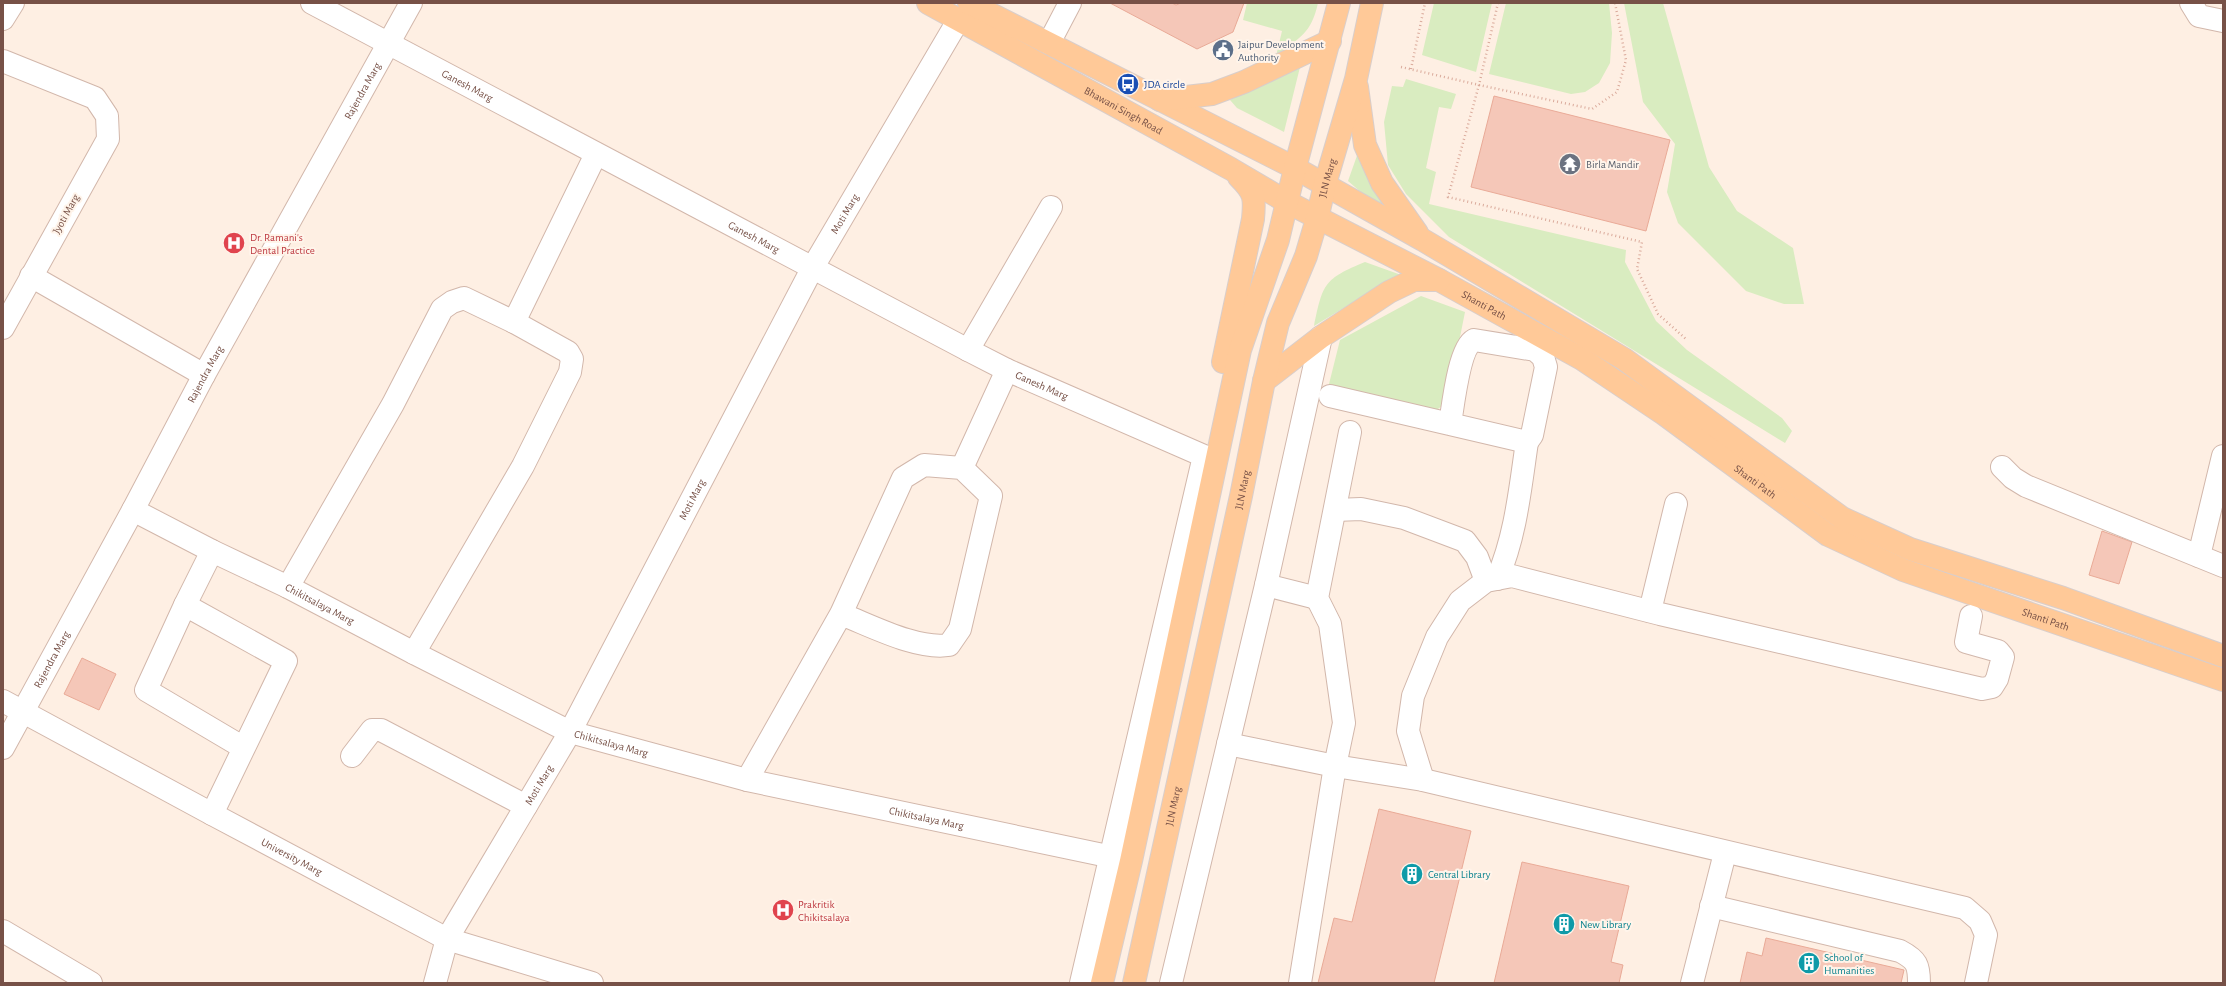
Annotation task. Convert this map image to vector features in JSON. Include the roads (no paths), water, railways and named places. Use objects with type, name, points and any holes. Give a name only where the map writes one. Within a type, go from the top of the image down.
[{"type":"main road","name":"Bhawani Singh Road","points":[[928,3],[964,11],[1049,43],[1325,184],[1624,359],[1842,518],[1910,549],[2063,598],[2223,656]]},
{"type":"main road","points":[[1209,461],[1240,350],[1278,240],[1295,168],[1339,3]]},
{"type":"main road","name":"JLN Marg","points":[[1134,983],[1278,322],[1306,256],[1317,219],[1325,184],[1356,80],[1372,3]]},
{"type":"main road","name":"Bhawani Singh Road","points":[[964,11],[1317,219]]},
{"type":"main road","points":[[1160,100],[1212,94],[1244,82],[1330,41]]},
{"type":"main road","points":[[1356,80],[1365,145],[1382,183],[1411,226],[1423,240]]},
{"type":"main road","points":[[1102,983],[1131,861],[1209,461],[1253,219],[1255,198],[1249,187],[1231,169]]},
{"type":"main road","name":"Shanti Path","points":[[1317,219],[1439,280],[1582,359],[1664,414],[1828,535],[1903,570],[2223,680]]},
{"type":"main road","points":[[1264,381],[1321,337],[1389,292],[1414,280],[1439,280]]},
{"type":"street","points":[[3,19],[13,3]]},
{"type":"street","name":"Ganesh Marg","points":[[312,3],[596,154],[813,266],[1007,370],[1209,461]]},
{"type":"street","name":"Rajendra Marg","points":[[3,748],[134,510],[204,375],[411,3]]},
{"type":"street","points":[[1049,43],[1070,3]]},
{"type":"street","points":[[2191,3],[2198,16],[2223,20]]},
{"type":"street","name":"Moti Marg","points":[[435,983],[447,939],[570,732],[813,266],[964,11]]},
{"type":"street","name":"Jyoti Marg","points":[[3,61],[95,98],[107,116],[108,139],[3,328]]},
{"type":"street","points":[[514,322],[596,154]]},
{"type":"street","points":[[968,350],[1051,207]]},
{"type":"street","points":[[31,276],[204,375]]},
{"type":"street","points":[[288,587],[394,404],[442,309],[452,302],[464,298],[514,322],[568,352],[572,359],[570,372],[523,466],[414,654]]},
{"type":"street","points":[[1171,983],[1266,585],[1321,337]]},
{"type":"street","points":[[1423,780],[1408,731],[1412,696],[1437,637],[1460,601],[1491,580],[1507,555],[1517,515],[1527,442],[1532,435],[1546,367],[1543,356],[1535,350],[1474,340],[1469,343],[1464,353],[1450,424]]},
{"type":"street","points":[[962,468],[1007,370]]},
{"type":"street","points":[[1330,396],[1527,442]]},
{"type":"street","points":[[1300,983],[1335,766],[1344,723],[1330,624],[1317,598],[1350,432]]},
{"type":"street","points":[[2199,556],[2223,456]]},
{"type":"street","points":[[1081,983],[1109,856],[1209,461]]},
{"type":"street","points":[[747,780],[841,614],[903,478],[924,465],[962,468],[991,496],[960,629],[950,645],[937,647],[913,641],[841,614]]},
{"type":"street","points":[[2002,467],[2013,478],[2026,486],[2223,566]]},
{"type":"street","points":[[1650,611],[1676,504]]},
{"type":"street","points":[[1335,510],[1361,509],[1404,518],[1465,541],[1477,556],[1491,580]]},
{"type":"street","name":"Chikitsalaya Marg","points":[[134,510],[212,551],[288,587],[414,654],[570,732],[747,780],[1131,861]]},
{"type":"street","points":[[212,551],[185,605],[146,690],[244,748]]},
{"type":"street","points":[[1491,580],[1512,576],[1650,611],[1982,689],[1992,687],[1997,679],[2003,657],[1998,651],[1966,642],[1972,616]]},
{"type":"street","points":[[1266,585],[1317,598]]},
{"type":"street","points":[[185,605],[286,661],[212,814]]},
{"type":"street","name":"University Marg","points":[[3,700],[212,814],[447,939],[592,983]]},
{"type":"street","points":[[352,756],[372,730],[381,730],[526,806]]},
{"type":"street","points":[[1228,744],[1335,766],[1423,780],[1725,853],[1965,908],[1980,921],[1986,934],[1976,983]]},
{"type":"street","points":[[1692,983],[1725,853]]},
{"type":"street","points":[[1711,906],[1900,951],[1911,956],[1919,966],[1919,983]]},
{"type":"street","points":[[3,931],[91,983]]},
{"type":"place","name":"Jaipur Development Authority","points":[[1223,50]]},
{"type":"place","name":"JDA circle","points":[[1128,84]]},
{"type":"place","name":"Birla Mandir","points":[[1570,164]]},
{"type":"place","name":"Dr. Ramani's Dental Practice","points":[[234,243]]},
{"type":"place","name":"Central Library","points":[[1412,874]]},
{"type":"place","name":"Prakritik Chikitsalaya","points":[[783,910]]},
{"type":"place","name":"New Library","points":[[1564,924]]},
{"type":"place","name":"School of Humanities","points":[[1809,963]]}]
